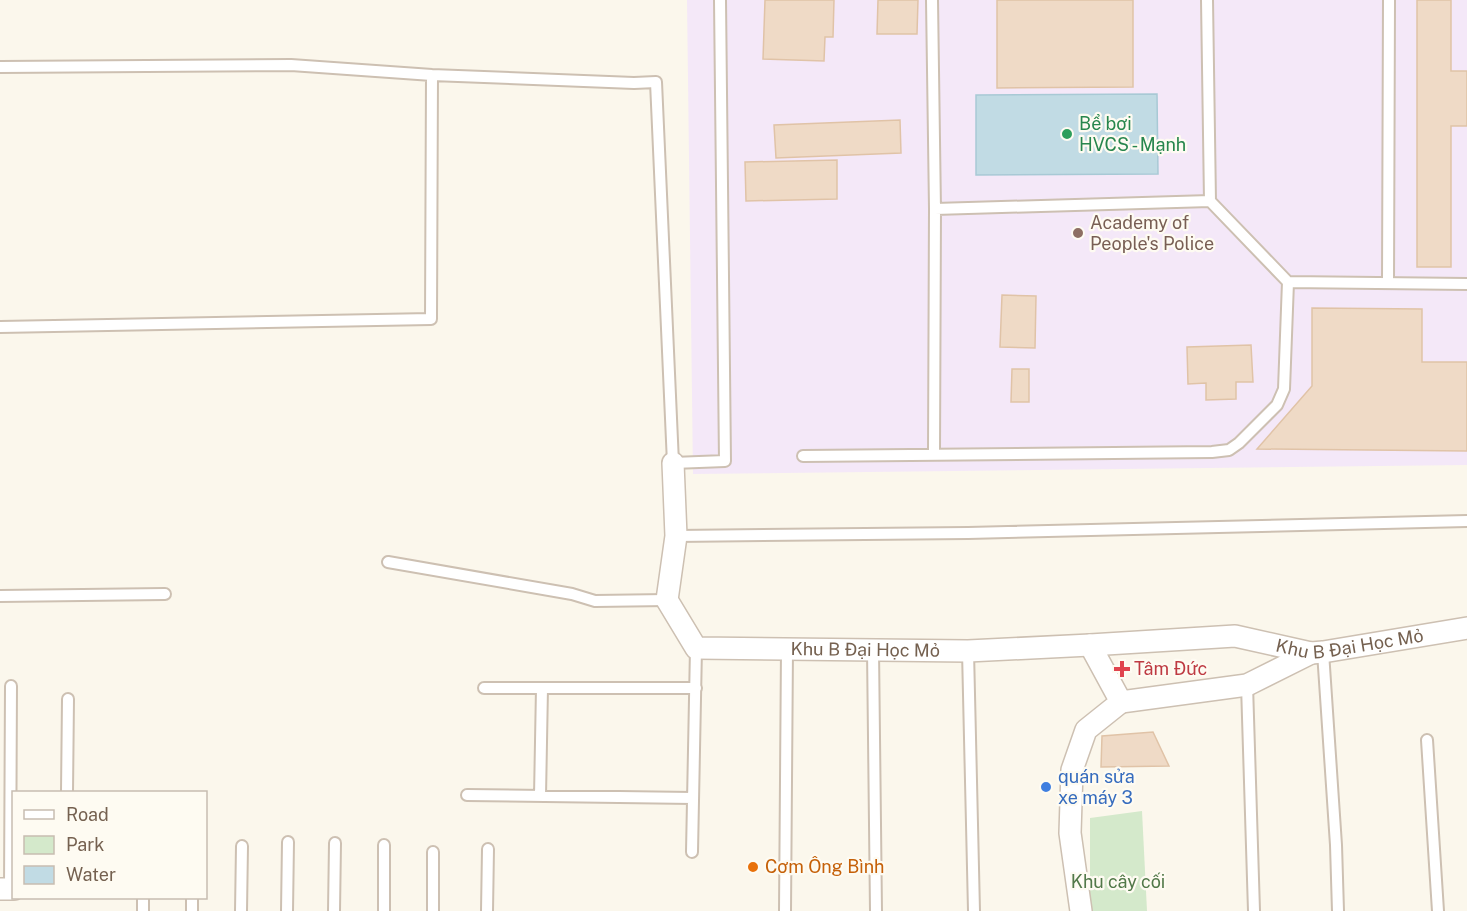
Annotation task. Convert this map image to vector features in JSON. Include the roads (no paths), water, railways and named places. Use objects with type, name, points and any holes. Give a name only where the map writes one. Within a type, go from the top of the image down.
[{"type":"street","points":[[673,463],[676,536],[667,600],[696,648]]},
{"type":"street","name":"Khu B Đại Học Mỏ","points":[[696,648],[968,651],[1235,636],[1317,653],[1467,628]]},
{"type":"street","points":[[1090,645],[1121,702]]},
{"type":"street","points":[[1081,911],[1070,833],[1072,770],[1086,730],[1121,702],[1247,685],[1317,653]]},
{"type":"lane","points":[[0,66],[291,65],[432,75],[656,82],[673,463],[725,461],[720,0]]},
{"type":"lane","points":[[932,0],[935,209],[934,455]]},
{"type":"lane","points":[[1207,0],[1210,201],[1288,282],[1467,284]]},
{"type":"lane","points":[[1388,283],[1389,0]]},
{"type":"lane","points":[[0,327],[431,319],[432,75]]},
{"type":"lane","points":[[935,209],[1210,201]]},
{"type":"lane","points":[[803,456],[1229,450],[1277,405],[1284,389],[1288,282]]},
{"type":"lane","points":[[676,536],[968,533],[1467,521]]},
{"type":"lane","points":[[388,562],[572,594],[595,601],[667,600]]},
{"type":"lane","points":[[0,596],[165,594]]},
{"type":"lane","points":[[692,852],[696,648]]},
{"type":"lane","points":[[785,911],[787,649]]},
{"type":"lane","points":[[873,650],[876,911]]},
{"type":"lane","points":[[968,651],[974,911]]},
{"type":"lane","points":[[1317,653],[1336,844],[1338,911]]},
{"type":"lane","points":[[1247,685],[1254,911]]},
{"type":"lane","points":[[8,889],[11,686]]},
{"type":"lane","points":[[484,688],[696,688]]},
{"type":"lane","points":[[540,796],[542,688]]},
{"type":"lane","points":[[67,791],[68,699]]},
{"type":"lane","points":[[1427,741],[1438,911]]},
{"type":"lane","points":[[467,795],[693,798]]},
{"type":"lane","points":[[287,911],[288,842]]},
{"type":"lane","points":[[334,911],[335,843]]},
{"type":"lane","points":[[384,845],[384,911]]},
{"type":"lane","points":[[241,911],[242,846]]},
{"type":"lane","points":[[487,911],[488,849]]},
{"type":"lane","points":[[433,852],[433,911]]},
{"type":"water","name":"Bể bơi HVCS - Mạnh","points":[[1157,94],[1158,174],[976,175],[976,95]]},
{"type":"place","name":"Bể bơi HVCS - Mạnh","points":[[1067,134]]},
{"type":"place","name":"Academy of People's Police","points":[[1078,233]]},
{"type":"place","name":"Tâm Đức","points":[[1122,669]]},
{"type":"place","name":"quán sửa xe máy 3","points":[[1046,787]]},
{"type":"place","name":"Cơm Ông Bình","points":[[753,867]]},
{"type":"park label","name":"Khu cây cối","points":[[1118,882]]}]
